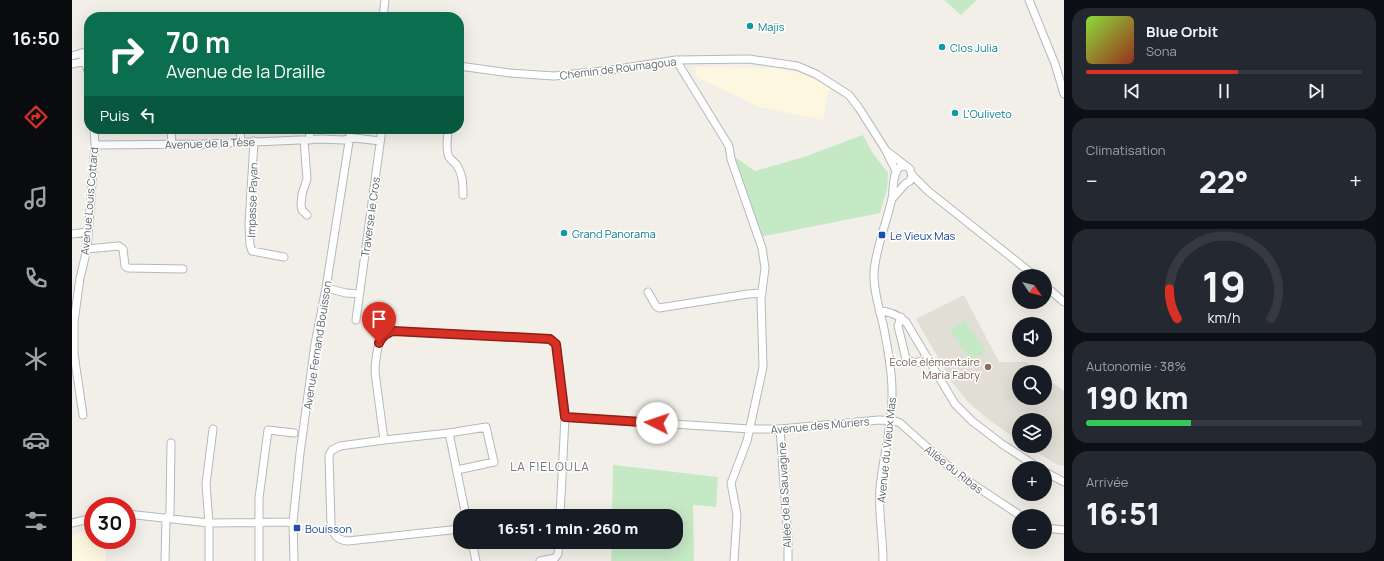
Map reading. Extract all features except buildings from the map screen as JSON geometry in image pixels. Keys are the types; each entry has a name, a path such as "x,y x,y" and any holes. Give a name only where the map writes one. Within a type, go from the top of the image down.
{"street":[{"path":"384,12 385,0"},
{"path":"1030,0 1055,64 1064,94"},
{"path":"72,56 84,52"},
{"path":"81,53 84,58"},
{"name":"Chemin de Roumagoua","path":"464,67 510,73 554,76 605,71 676,60 749,59 797,66 816,74 849,96 885,149 895,174"},
{"path":"676,60 729,146 731,159 762,248 765,268 761,315 764,361 747,441 731,483 737,515 734,561"},
{"path":"72,64 84,61"},
{"name":"Avenue Louis Cottard","path":"83,416 74,354 74,322 77,297 87,249 94,134"},
{"path":"171,134 172,144"},
{"path":"240,134 241,142"},
{"path":"307,215 302,210 301,205 306,179 308,134"},
{"name":"Avenue Fernand Bouisson","path":"294,561 293,522 300,453 315,344 326,288 351,134"},
{"name":"Traverse le Cros","path":"356,320 381,134"},
{"path":"448,134 447,150 449,157 461,174 463,182 463,195"},
{"path":"350,140 355,138 380,141"},
{"name":"Avenue de la Tèse","path":"94,145 350,140"},
{"name":"Impasse Payan","path":"254,141 249,224 250,245 252,251 284,257"},
{"name":"Chemin de Roumagoua","path":"885,149 905,166"},
{"path":"928,191 907,183 898,182 895,174 900,167 905,166 910,169 912,175 928,191 1026,269"},
{"name":"Avenue du Vieux Mas","path":"883,561 880,524 880,490 890,420 892,392 891,373 884,330 879,311 874,272 892,199 895,174"},
{"path":"907,183 910,181 912,175"},
{"name":"Avenue du Vieux Mas","path":"892,199 907,183"},
{"path":"72,234 87,232"},
{"path":"87,249 119,246 122,249 125,266 128,268 183,269"},
{"path":"326,288 346,293 360,294"},
{"path":"648,292 656,306 659,308 762,293"},
{"path":"1052,292 1064,302"},
{"path":"879,311 888,311 901,317 906,322 955,404 972,421 1002,444 1028,461"},
{"path":"901,317 898,326 906,358 910,362 916,363 928,358"},
{"path":"384,440 375,365 381,338 385,334 393,331 550,339 556,344 565,417 560,509"},
{"name":"Avenue des Mûriers","path":"565,417 750,429 780,429 890,420"},
{"name":"Allée du Ribas","path":"890,420 895,420 900,423 956,473 1012,510"},
{"path":"453,530 348,541 336,537 332,531 331,524 329,455 332,450 340,446 486,427 494,462 457,470"},
{"path":"209,561 209,523 206,484 213,429"},
{"name":"Allée de la Sauvagine","path":"780,429 788,539 788,561"},
{"path":"259,561 259,498 268,430 294,433"},
{"path":"449,433 465,509"},
{"path":"165,561 166,519 170,514 171,443"},
{"path":"1052,476 1064,482"},
{"path":"136,515 209,523 293,522"},
{"path":"72,522 84,520"},
{"path":"1052,529 1064,530"},
{"path":"473,549 476,561"},
{"path":"540,561 555,558 558,554 558,549"}],"shaded area":[{"path":"695,67 777,68 800,73 829,87 823,120 760,107 699,78 696,75"},
{"name":"École élémentaire Maria Fabry","path":"964,295 999,362 1026,362 1030,365 1012,365 1012,405 1052,405 1052,382 1064,391 1064,466 1056,464 1038,453 1052,453 1052,413 1012,413 1012,436 989,420 969,403 952,382 916,319"},
{"path":"84,531 84,549 106,549 105,561 72,561 72,535"}],"green space":[{"path":"944,0 977,0 961,15"},
{"path":"863,135 872,152 888,173 887,189 880,213 760,237 735,157 755,171 804,157"},
{"path":"965,320 986,351 971,361 950,330"},
{"path":"613,465 718,477 716,507 693,505 694,561 611,561 612,549 683,549 683,509 612,509"}],"place":[{"name":"Majis","path":"750,26"},
{"name":"Clos Julia","path":"942,47"},
{"name":"L'Ouliveto","path":"955,113"},
{"name":"Grand Panorama","path":"564,233"},
{"name":"Le Vieux Mas","path":"882,235"},
{"name":"École élémentaire Maria Fabry","path":"988,367"},
{"name":"Bouisson","path":"297,528"}],"district":[{"name":"LA FIELOULA","path":"550,466"}],"route":[{"path":"379,343 385,334 393,331 550,339 556,344 565,417 657,423"}]}
